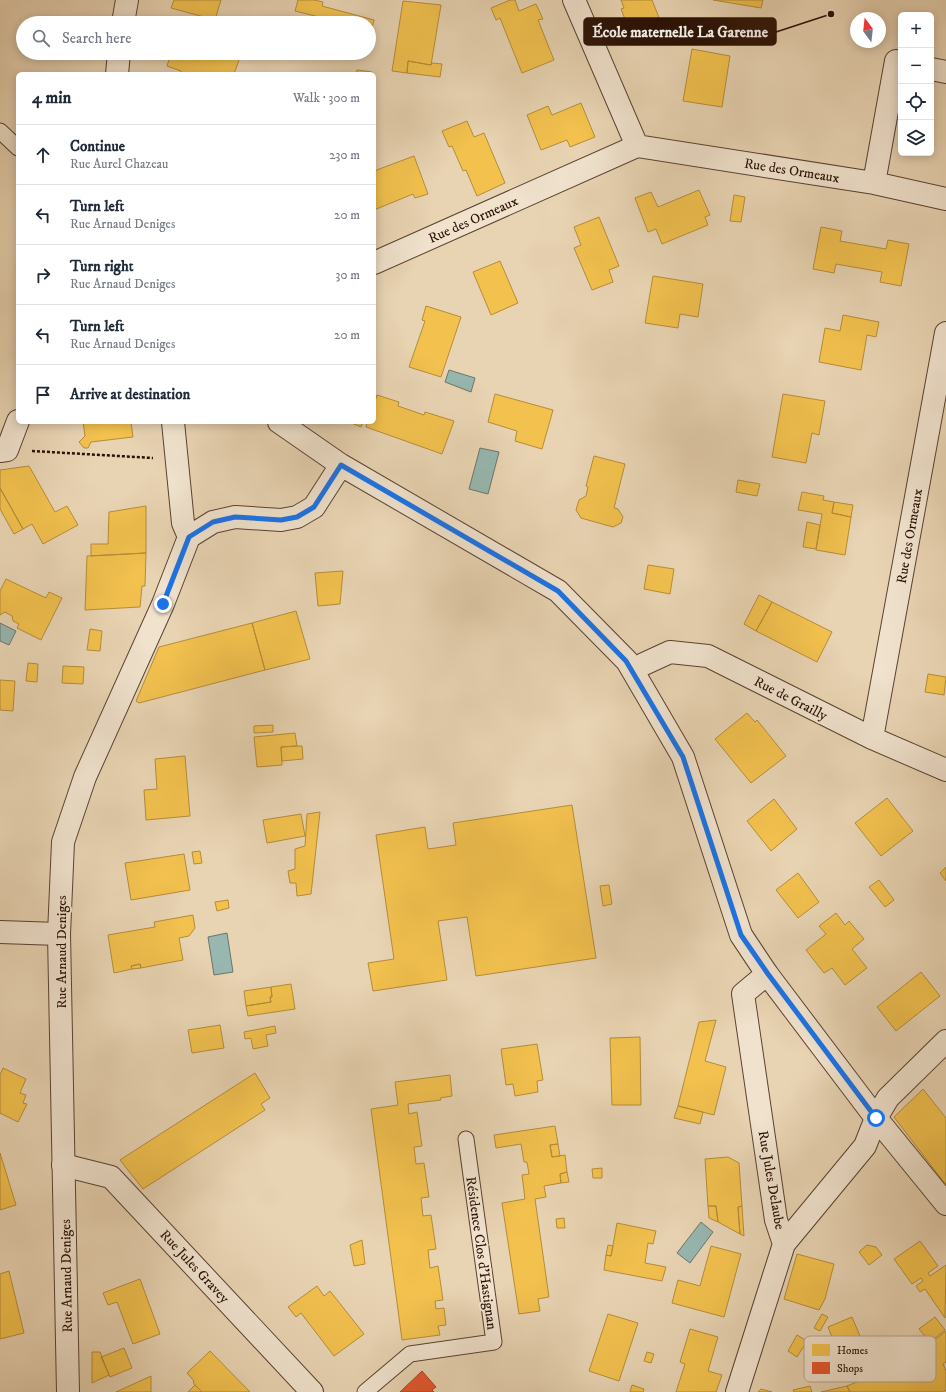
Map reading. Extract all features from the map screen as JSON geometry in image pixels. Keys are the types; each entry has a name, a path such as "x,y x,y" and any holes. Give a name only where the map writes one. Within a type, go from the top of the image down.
{"street":[{"path":"124,16 126,0"},
{"path":"574,0 637,146"},
{"path":"117,72 119,60"},
{"path":"874,183 896,61 898,61"},
{"path":"934,69 946,72"},
{"name":"Rue des Ormeaux","path":"376,262 637,146 874,183 946,199"},
{"name":"Rue des Ormeaux","path":"872,738 946,333"},
{"path":"3,450 16,424"},
{"path":"173,424 183,523 189,537 213,522 235,517 281,520 297,517 314,507 341,465"},
{"path":"282,424 341,465 558,591 633,669 683,757 741,935 768,974 876,1118 946,1204"},
{"name":"Rue Arnaud Deniges","path":"68,1392 59,934 63,842 85,777 163,604 189,537"},
{"name":"Rue de Grailly","path":"633,669 670,652 708,656 872,738 946,770"},
{"path":"0,932 59,934"},
{"name":"Rue Jules Delaube","path":"737,1392 784,1244 776,1220 743,994 768,974"},
{"path":"784,1244 865,1146 876,1118 888,1098 946,1041"},
{"name":"Rue Jules Gravey","path":"63,1165 111,1177 312,1392"}],"lane":[{"path":"0,130 16,146"},
{"name":"Résidence Clos d'Hastignan","path":"365,1392 410,1354 494,1342 466,1139"}],"path":[{"path":"3,450 176,459"}],"water":[{"path":"449,370 475,378 471,392 445,382"},
{"path":"480,448 499,452 488,494 469,489"},
{"path":"0,623 16,631 9,645 0,641"},
{"path":"227,933 233,972 214,975 208,937"},
{"path":"701,1222 713,1232 690,1263 677,1253"}],"building: Homes":[{"path":"174,0 221,0 216,16 200,16 171,8"},
{"path":"298,0 314,0 323,2 322,6 359,16 315,16 295,11"},
{"path":"510,0 515,0 519,11 536,4 543,19 538,20 554,60 522,73 500,18 496,20 491,8"},
{"path":"621,0 652,0 660,20 630,32 621,9 624,8"},
{"path":"713,0 763,0 761,8"},
{"path":"403,1 441,5 431,65 408,61 407,73 392,71"},
{"path":"692,49 730,56 722,107 683,101"},
{"path":"169,60 239,60 235,72 181,72 167,66"},
{"path":"408,61 431,65 432,63 442,64 440,77 407,73"},
{"path":"357,70 372,72 356,72"},
{"path":"581,103 595,137 570,147 567,140 541,150 527,115 548,106 552,115"},
{"path":"467,121 474,137 484,133 505,183 477,196 466,170 463,171 452,146 449,147 442,131"},
{"path":"414,156 428,194 415,198 413,194 376,209 376,170"},
{"path":"699,190 710,215 705,217 708,225 662,244 656,229 648,232 635,198 651,192 658,207"},
{"path":"734,195 745,197 741,222 730,221"},
{"path":"599,217 619,266 609,270 613,282 592,290 574,248 581,245 574,227"},
{"path":"821,227 842,231 840,241 886,249 888,240 909,244 901,286 880,282 882,272 836,264 834,273 813,269"},
{"path":"500,261 518,303 491,315 473,272"},
{"path":"653,276 703,284 698,317 680,314 678,328 645,323"},
{"path":"426,306 461,317 441,377 409,367 425,321 422,320"},
{"path":"843,315 879,322 876,337 867,335 861,370 819,362 825,328 840,331"},
{"path":"495,394 553,410 542,449 515,441 517,431 488,422"},
{"path":"783,394 825,401 819,435 812,433 806,463 772,457"},
{"path":"377,395 399,402 398,406 424,415 425,412 454,421 442,454 366,427 367,424 376,424"},
{"path":"83,424 131,424 133,437 91,442 88,448 84,448 79,442 85,436"},
{"path":"354,424 362,424 361,427"},
{"path":"594,456 625,464 614,508 618,509 623,517 621,523 613,527 581,518 576,510 579,500 586,496 588,487 586,486"},
{"path":"29,466 55,512 67,506 78,525 43,544 32,524 23,529 0,488 0,470"},
{"path":"738,480 760,484 757,496 736,492"},
{"path":"0,488 23,529 14,534 0,509"},
{"path":"802,492 824,496 823,500 834,502 832,513 851,517 845,555 816,550 822,514 798,510"},
{"path":"834,502 853,505 851,517 832,513"},
{"path":"146,506 146,553 91,556 91,544 108,544 109,512"},
{"path":"807,522 820,525 816,549 803,547"},
{"path":"146,553 145,586 142,586 140,607 85,610 87,556"},
{"path":"648,565 674,569 670,594 644,589"},
{"path":"343,571 340,604 318,606 315,573"},
{"path":"6,579 46,598 49,592 62,598 41,640 17,628 19,624 13,621 12,616 5,612 0,615 0,591"},
{"path":"759,595 772,602 756,631 744,624"},
{"path":"772,602 832,632 817,662 756,631"},
{"path":"296,611 310,659 265,670 252,623"},
{"path":"252,623 265,670 139,703 136,701 159,647"},
{"path":"90,629 102,631 100,651 87,650"},
{"path":"28,663 38,664 37,682 26,681"},
{"path":"63,666 84,667 83,684 62,683"},
{"path":"928,674 946,677 944,695 925,692"},
{"path":"0,680 15,681 13,711 0,710"},
{"path":"747,713 755,722 757,720 786,756 751,783 715,739"},
{"path":"273,725 273,732 254,733 254,726"},
{"path":"295,733 297,746 281,747 282,765 257,767 254,737"},
{"path":"302,746 303,759 282,761 281,747"},
{"path":"185,756 190,816 146,820 144,790 157,789 155,759"},
{"path":"887,798 913,831 881,856 855,823"},
{"path":"774,799 797,829 771,851 747,821"},
{"path":"572,805 596,958 476,976 467,917 438,921 447,980 373,991 368,963 394,959 376,835 425,827 428,849 456,845 453,823"},
{"path":"320,812 311,894 297,896 296,883 290,883 288,871 295,869 295,849 305,846 307,814"},
{"path":"301,814 305,836 267,843 263,820"},
{"path":"200,851 202,863 194,864 192,852"},
{"path":"184,854 190,890 131,900 125,863"},
{"path":"946,867 946,881 940,873"},
{"path":"798,873 819,902 798,918 776,890"},
{"path":"879,880 894,900 885,907 869,887"},
{"path":"609,885 612,904 603,906 600,886"},
{"path":"228,900 229,908 217,911 215,902"},
{"path":"836,913 845,925 849,921 864,939 852,949 867,968 845,985 832,968 824,973 806,950 826,934 819,926"},
{"path":"193,915 195,928 189,936 179,938 183,960 141,968 140,964 131,966 132,969 114,973 108,935 155,927 154,922"},
{"path":"140,964 141,968 132,969 131,966"},
{"path":"921,972 940,996 896,1031 877,1007"},
{"path":"291,984 295,1009 248,1016 246,1006 271,1002 271,987"},
{"path":"271,987 271,1002 246,1006 244,991"},
{"path":"716,1020 705,1061 726,1067 714,1115 678,1106 699,1022"},
{"path":"220,1025 224,1048 192,1053 188,1030"},
{"path":"275,1026 276,1033 266,1035 268,1046 253,1049 251,1038 245,1039 244,1032"},
{"path":"640,1037 641,1105 612,1105 610,1038"},
{"path":"537,1044 543,1080 537,1081 538,1092 515,1096 513,1084 506,1085 501,1049"},
{"path":"3,1068 26,1079 20,1093 26,1095 23,1103 27,1104 18,1122 0,1113 0,1075"},
{"path":"255,1073 270,1098 261,1104 265,1110 143,1189 120,1160"},
{"path":"450,1075 452,1096 440,1098 441,1100 408,1104 409,1114 417,1112 422,1146 414,1147 416,1164 424,1163 429,1197 421,1198 423,1216 431,1215 436,1249 428,1250 430,1268 438,1266 443,1300 435,1301 436,1309 444,1308 446,1325 438,1326 440,1335 402,1340 371,1109 398,1105 395,1082"},
{"path":"923,1089 946,1118 946,1185 894,1117"},
{"path":"678,1106 703,1112 700,1124 674,1118"},
{"path":"555,1126 558,1144 550,1145 552,1157 565,1155 567,1172 560,1174 561,1183 544,1186 546,1197 535,1199 549,1297 538,1299 540,1311 519,1314 502,1203 525,1199 522,1175 529,1174 527,1162 524,1162 521,1144 496,1148 494,1135"},
{"path":"558,1144 560,1156 552,1157 550,1145"},
{"path":"0,1153 16,1205 0,1210"},
{"path":"728,1157 739,1163 742,1206 738,1207 740,1234 718,1222 716,1206 708,1206 705,1159"},
{"path":"602,1168 602,1178 593,1178 592,1169"},
{"path":"567,1172 569,1182 561,1183 560,1174"},
{"path":"708,1206 716,1206 718,1222 709,1218"},
{"path":"742,1206 744,1236 740,1234 738,1207"},
{"path":"564,1218 565,1228 557,1228 556,1219"},
{"path":"617,1223 656,1231 653,1244 648,1243 645,1263 666,1267 662,1281 604,1270 606,1255 611,1256"},
{"path":"362,1240 365,1264 354,1266 350,1245"},
{"path":"920,1241 938,1266 928,1273 930,1276 946,1265 945,1318 925,1289 920,1292 916,1286 923,1281 921,1278 912,1284 894,1259"},
{"path":"608,1245 613,1246 611,1256 606,1255"},
{"path":"867,1245 876,1247 882,1255 869,1265 859,1252"},
{"path":"711,1246 741,1254 724,1317 672,1303 678,1280 700,1286"},
{"path":"797,1254 834,1264 825,1299 819,1310 784,1299"},
{"path":"9,1271 24,1333 0,1339 0,1274"},
{"path":"140,1279 160,1334 133,1344 117,1302 108,1305 103,1293"},
{"path":"317,1286 324,1296 330,1291 364,1334 334,1356 301,1313 296,1317 288,1307"},
{"path":"608,1314 638,1323 619,1381 589,1371"},
{"path":"822,1314 828,1317 820,1331 814,1328"},
{"path":"852,1317 860,1336 832,1336 828,1327"},
{"path":"935,1317 945,1330 936,1337 925,1336 919,1329"},
{"path":"690,1329 718,1337 708,1371 722,1375 716,1392 676,1392 685,1364 680,1362"},
{"path":"946,1331 946,1362 943,1364 946,1371 946,1390 943,1392 850,1392 847,1386 857,1382 936,1382 936,1339"},
{"path":"797,1335 804,1339 804,1346 797,1357 788,1351"},
{"path":"124,1348 132,1368 110,1377 101,1357"},
{"path":"210,1351 250,1392 202,1392 195,1385 193,1382 194,1381 187,1373"},
{"path":"92,1352 100,1352 109,1375 92,1383"},
{"path":"647,1352 654,1354 651,1363 644,1361"},
{"path":"151,1376 151,1392 116,1392"},
{"path":"195,1385 202,1392 188,1392"},
{"path":"632,1385 644,1389 643,1392 630,1392"},
{"path":"810,1386 812,1392 794,1392 793,1390"},
{"path":"847,1386 850,1392 821,1392"},
{"path":"761,1389 772,1392 758,1392"}],"building: Shops":[{"path":"422,1371 436,1387 432,1390 434,1392 400,1392"}],"place":[{"name":"École maternelle La Garenne","path":"831,14"}],"route":[{"path":"163,604 189,537 213,522 235,517 281,520 297,517 306,513 314,507 341,465 558,591 633,669 683,757 741,935 768,974 876,1118"}]}
